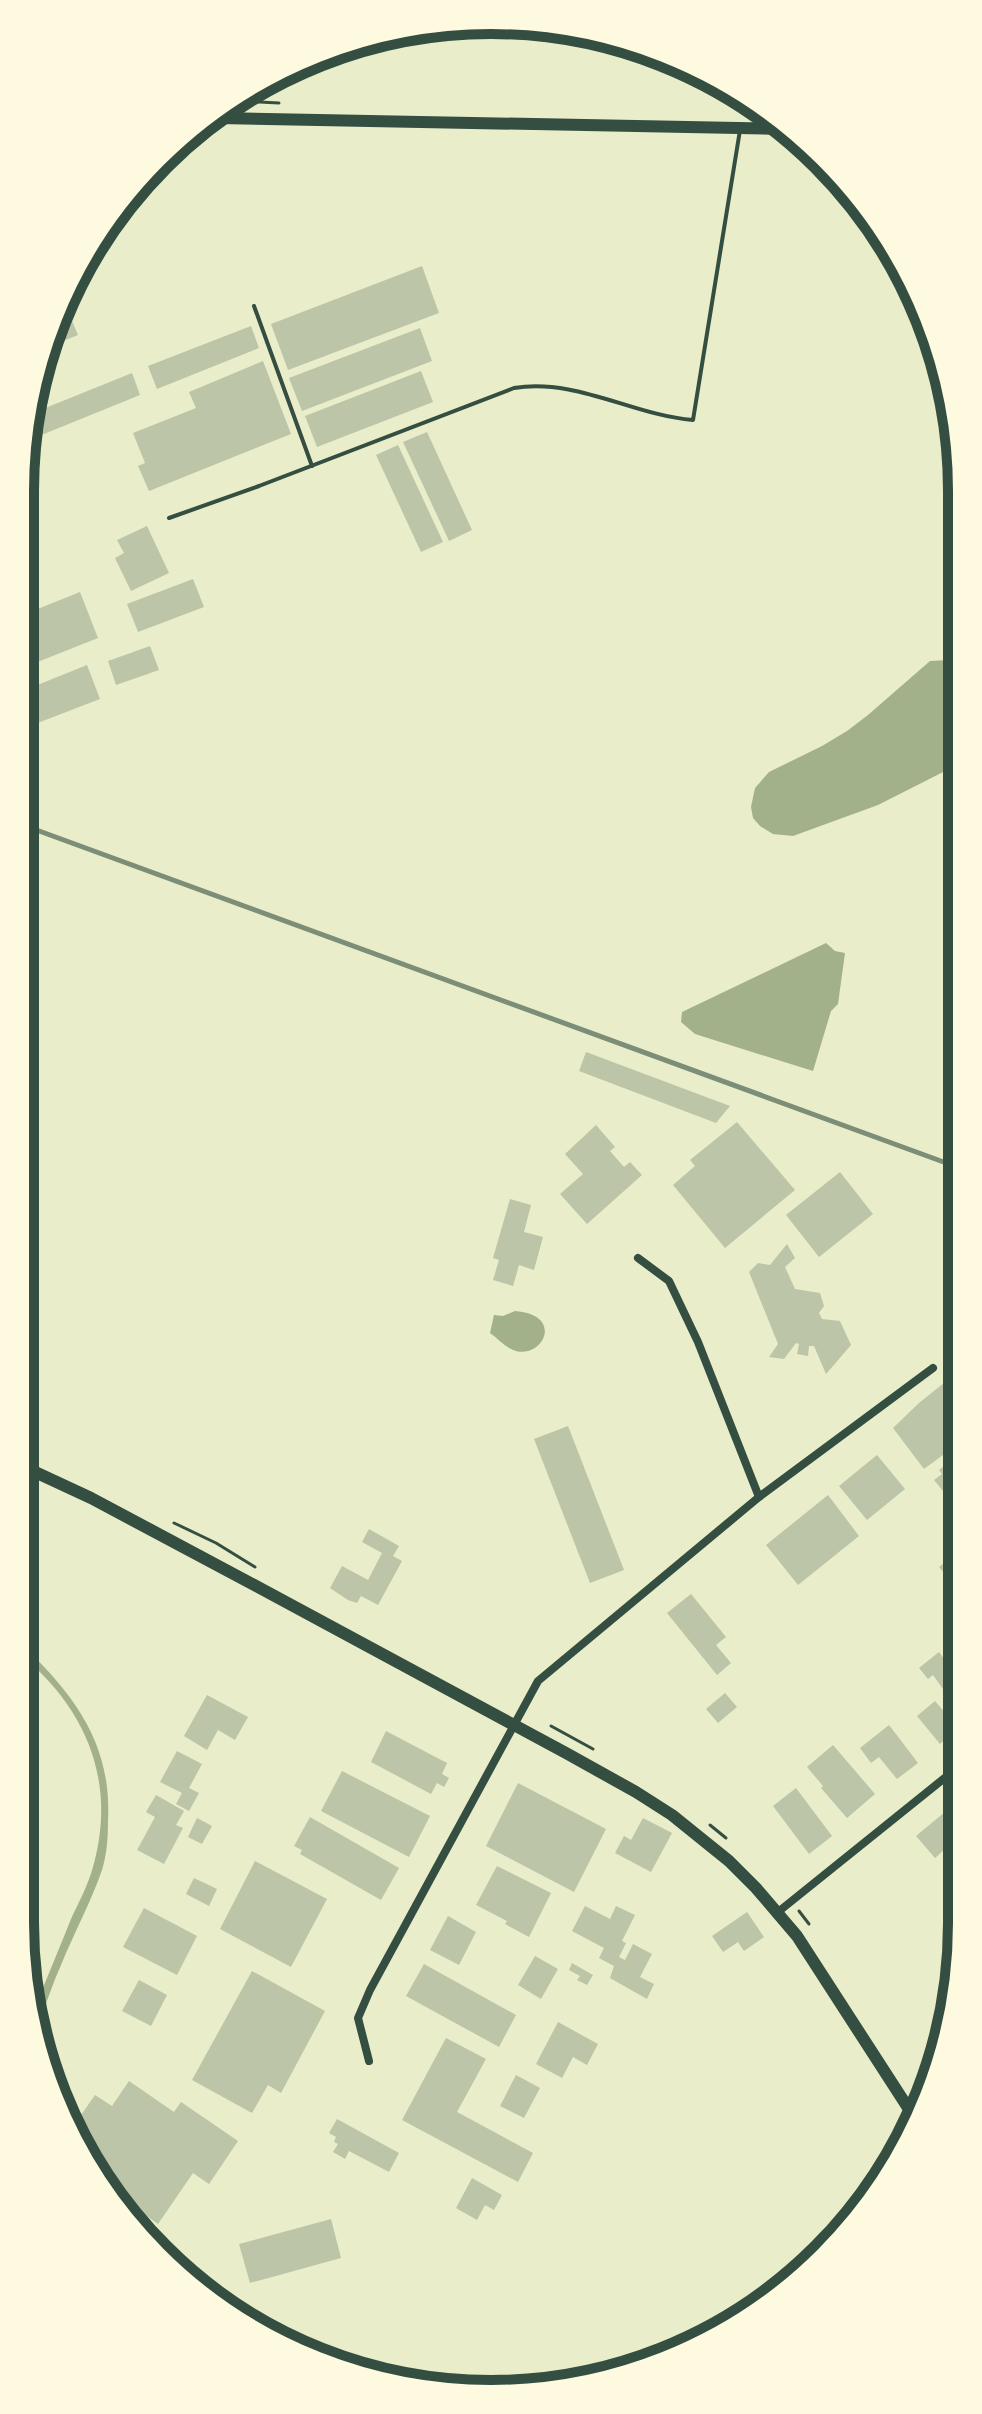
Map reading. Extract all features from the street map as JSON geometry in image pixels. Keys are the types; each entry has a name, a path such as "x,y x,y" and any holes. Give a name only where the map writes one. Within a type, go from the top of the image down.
{"main road":[{"path":"227,118 770,129"},
{"path":"34,1472 104,1505 636,1792 672,1815 729,1861 778,1912 797,1936 908,2108"}],"street":[{"path":"638,1258 669,1281 698,1342 759,1497"},
{"path":"369,2061 358,2018 370,1990 538,1681 759,1497 933,1368"},
{"path":"778,1912 948,1775"}],"lane":[{"path":"169,518 514,388 533,385 577,389 673,418 693,420 741,128"},
{"path":"254,306 312,466"}],"shaded area":[{"path":"948,660 948,770 878,805 793,836 773,834 760,826 753,818 751,807 755,788 769,772 847,731 930,661"},
{"path":"826,943 835,951 845,953 838,1004 831,1011 813,1071 695,1034 681,1022 682,1012"},
{"path":"515,1311 531,1314 541,1321 545,1329 539,1345 531,1350 522,1352 511,1349 490,1333 494,1315 503,1316"},
{"path":"34,1657 73,1701 86,1722 104,1767 108,1793 107,1839 102,1870 43,2012 40,1995 93,1867 100,1836 101,1806 91,1749 79,1723 34,1667"}],"building":[{"path":"422,266 439,313 288,370 271,324"},
{"path":"69,315 78,335 58,343"},
{"path":"251,326 259,348 157,389 148,366"},
{"path":"420,328 432,361 302,411 289,378"},
{"path":"263,361 291,434 149,491 138,466 145,463 133,433 196,408 189,392"},
{"path":"421,371 433,402 317,447 305,416"},
{"path":"132,373 140,395 39,436 42,409"},
{"path":"427,432 472,530 449,541 403,442"},
{"path":"398,445 443,542 421,552 376,455"},
{"path":"147,526 169,573 131,591 115,558 124,553 117,540"},
{"path":"193,579 204,607 138,632 127,604"},
{"path":"80,592 98,638 34,663 34,610"},
{"path":"150,646 159,670 116,685 108,661"},
{"path":"87,665 100,699 34,724 34,686"},
{"path":"586,1052 730,1106 716,1123 579,1071"},
{"path":"737,1122 795,1190 725,1248 673,1185 695,1166 690,1160"},
{"path":"596,1125 615,1147 610,1151 624,1167 630,1162 642,1175 587,1224 560,1194 583,1174 565,1154"},
{"path":"840,1172 873,1214 819,1257 786,1215"},
{"path":"510,1199 531,1205 524,1232 543,1237 534,1270 519,1265 513,1286 493,1280 499,1260 493,1258"},
{"path":"787,1244 795,1258 785,1267 795,1289 820,1293 824,1306 819,1313 822,1319 840,1321 851,1345 826,1374 814,1346 809,1346 808,1356 797,1354 799,1344 796,1343 784,1359 769,1357 778,1344 749,1272 758,1263 770,1265"},
{"path":"948,1380 947,1452 924,1469 893,1428"},
{"path":"568,1426 624,1570 590,1583 534,1439"},
{"path":"877,1455 905,1489 867,1520 839,1486"},
{"path":"948,1463 947,1496 934,1480 942,1474 939,1470"},
{"path":"828,1495 859,1536 798,1585 766,1545"},
{"path":"369,1529 399,1546 393,1556 402,1561 378,1605 361,1596 357,1603 348,1600 330,1588 342,1566 368,1580 382,1553 362,1542"},
{"path":"948,1559 948,1578 939,1567"},
{"path":"691,1594 726,1637 716,1645 731,1663 717,1675 667,1613"},
{"path":"939,1652 948,1664 948,1685 943,1689 933,1675 928,1679 919,1668"},
{"path":"725,1693 737,1707 718,1723 706,1709"},
{"path":"207,1695 248,1717 235,1740 218,1730 207,1750 184,1736"},
{"path":"935,1701 948,1716 948,1737 940,1744 917,1716"},
{"path":"889,1725 918,1763 897,1779 879,1757 871,1763 860,1748"},
{"path":"386,1731 447,1763 442,1774 449,1778 444,1787 437,1783 431,1794 371,1762"},
{"path":"833,1745 875,1794 847,1818 807,1767"},
{"path":"177,1751 202,1764 189,1788 199,1793 189,1811 176,1804 182,1793 160,1782"},
{"path":"342,1771 430,1816 409,1857 321,1811"},
{"path":"518,1783 606,1829 574,1892 486,1846"},
{"path":"796,1788 832,1836 809,1854 773,1806"},
{"path":"156,1795 184,1811 176,1825 183,1828 164,1864 137,1850 155,1817 146,1812"},
{"path":"946,1811 948,1813 948,1846 935,1858 916,1836"},
{"path":"310,1817 399,1868 381,1900 300,1854 302,1850 294,1846"},
{"path":"197,1818 212,1826 202,1844 188,1837"},
{"path":"643,1818 672,1833 651,1872 615,1853 624,1836 631,1840"},
{"path":"255,1861 327,1899 291,1967 220,1929"},
{"path":"497,1866 551,1893 529,1937 476,1905"},
{"path":"194,1878 217,1889 209,1906 186,1894"},
{"path":"585,1906 610,1919 616,1906 635,1915 622,1941 626,1943 619,1957 625,1960 633,1944 652,1954 640,1977 654,1984 647,1999 610,1978 614,1966 599,1958 604,1948 572,1931"},
{"path":"144,1908 197,1936 177,1975 123,1947"},
{"path":"747,1912 764,1937 744,1951 738,1942 723,1952 712,1936"},
{"path":"448,1916 476,1932 459,1965 430,1950"},
{"path":"535,1956 558,1969 541,1999 518,1985"},
{"path":"572,1963 593,1975 587,1985 577,1980 580,1976 569,1970"},
{"path":"424,1964 516,2015 499,2047 406,1996"},
{"path":"252,1971 325,2011 281,2093 268,2085 252,2113 192,2080"},
{"path":"139,1980 167,1995 151,2026 122,2011"},
{"path":"558,2022 598,2044 587,2065 573,2057 562,2078 536,2064"},
{"path":"446,2038 486,2059 457,2112 533,2153 518,2182 402,2120"},
{"path":"516,2075 540,2088 524,2118 500,2106"},
{"path":"129,2081 174,2112 181,2102 238,2141 209,2184 193,2173 158,2224 128,2201 95,2152 78,2119 95,2095 112,2106"},
{"path":"337,2119 399,2153 389,2172 349,2151 345,2159 333,2152 338,2144 334,2142 336,2137 329,2133"},
{"path":"472,2178 502,2195 494,2210 485,2205 477,2220 456,2208"},
{"path":"331,2219 341,2258 250,2283 239,2244"}],"railway":[{"path":"34,829 948,1164"}]}
